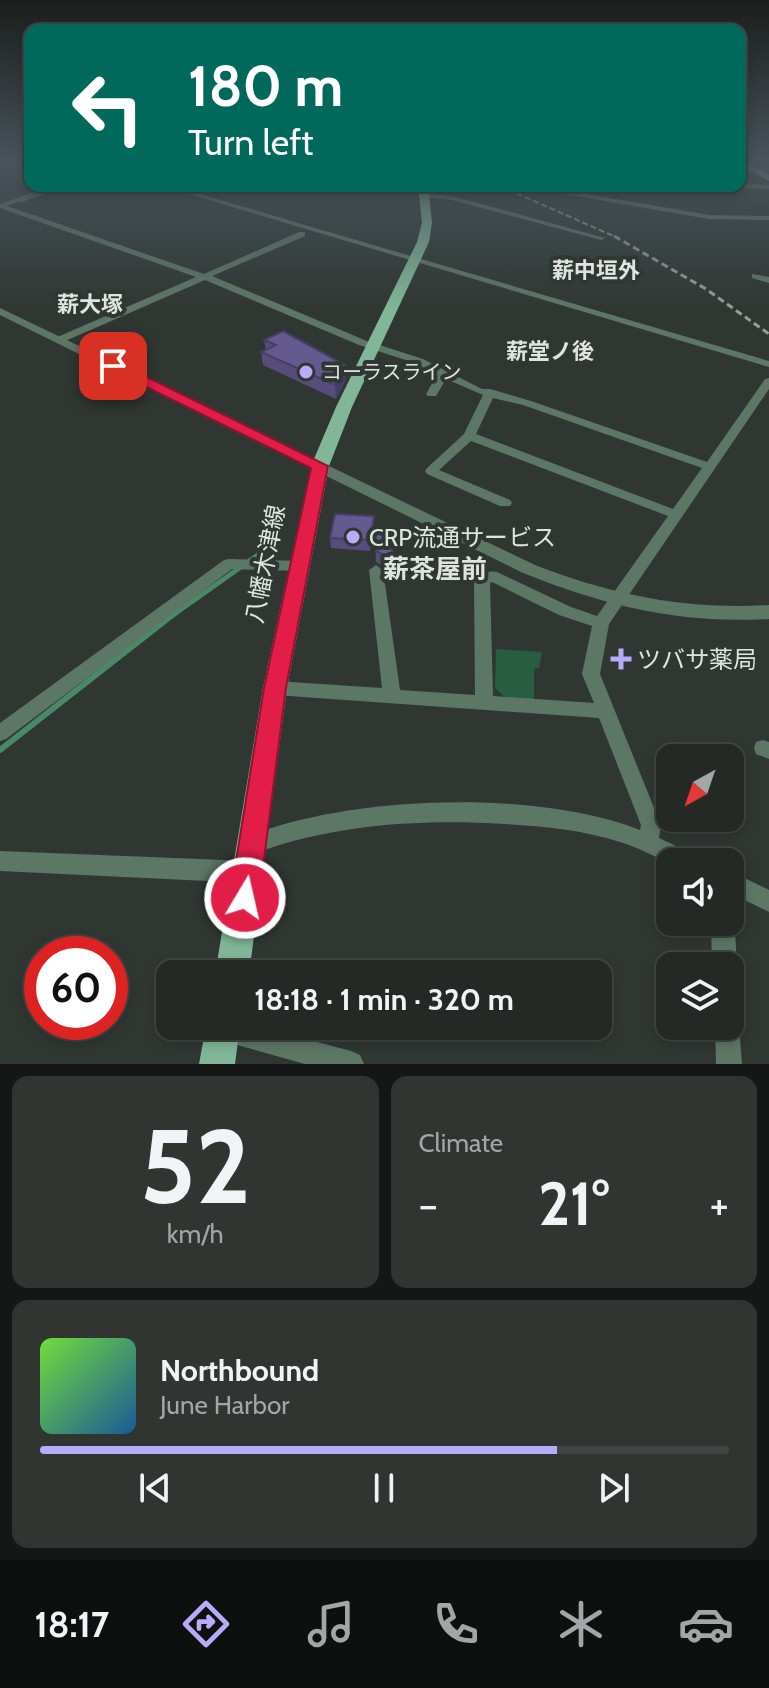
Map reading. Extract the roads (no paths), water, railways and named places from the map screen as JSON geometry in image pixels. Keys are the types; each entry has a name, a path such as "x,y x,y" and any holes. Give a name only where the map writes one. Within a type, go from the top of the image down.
{"main road":[{"name":"八幡木津線","path":"234,960 275,688 320,466 415,261 427,223 426,210"},
{"path":"217,1064 220,1040"}],"street":[{"path":"12,210 205,277 490,392 710,467"},
{"path":"244,210 769,364"},
{"path":"495,210 601,238"},
{"path":"678,210 695,215 769,218"},
{"path":"59,340 302,234"},
{"path":"755,276 769,280"},
{"path":"0,311 529,569 615,601 679,614 769,612"},
{"path":"422,385 434,390 443,374"},
{"path":"648,843 651,825 591,674 601,623 769,381"},
{"path":"490,392 469,436 431,471 505,503"},
{"path":"469,436 677,515"},
{"path":"0,733 229,564 299,566"},
{"path":"376,570 392,696"},
{"path":"484,703 482,580 492,576 545,602 601,623"},
{"path":"275,688 606,711"},
{"path":"0,861 251,858 282,831 410,811 548,820 610,829 659,848"},
{"path":"744,889 769,901"},
{"path":"267,1040 351,1064"},
{"path":"728,1040 729,1064"}],"waterway":[{"path":"173,615 279,540"},
{"path":"0,750 175,613"}],"railway":[{"path":"554,210 616,237"},
{"path":"616,237 706,289 769,334"}],"place":[{"name":"コーラスライン","path":"306,372"},
{"name":"CRP流通サービス","path":"353,537"},
{"name":"ツバサ薬局","path":"621,659"}],"district":[{"name":"薪中垣外","path":"596,270"},
{"name":"薪大塚","path":"90,304"},
{"name":"薪堂ノ後","path":"550,351"},
{"name":"薪茶屋前","path":"435,569"}]}
